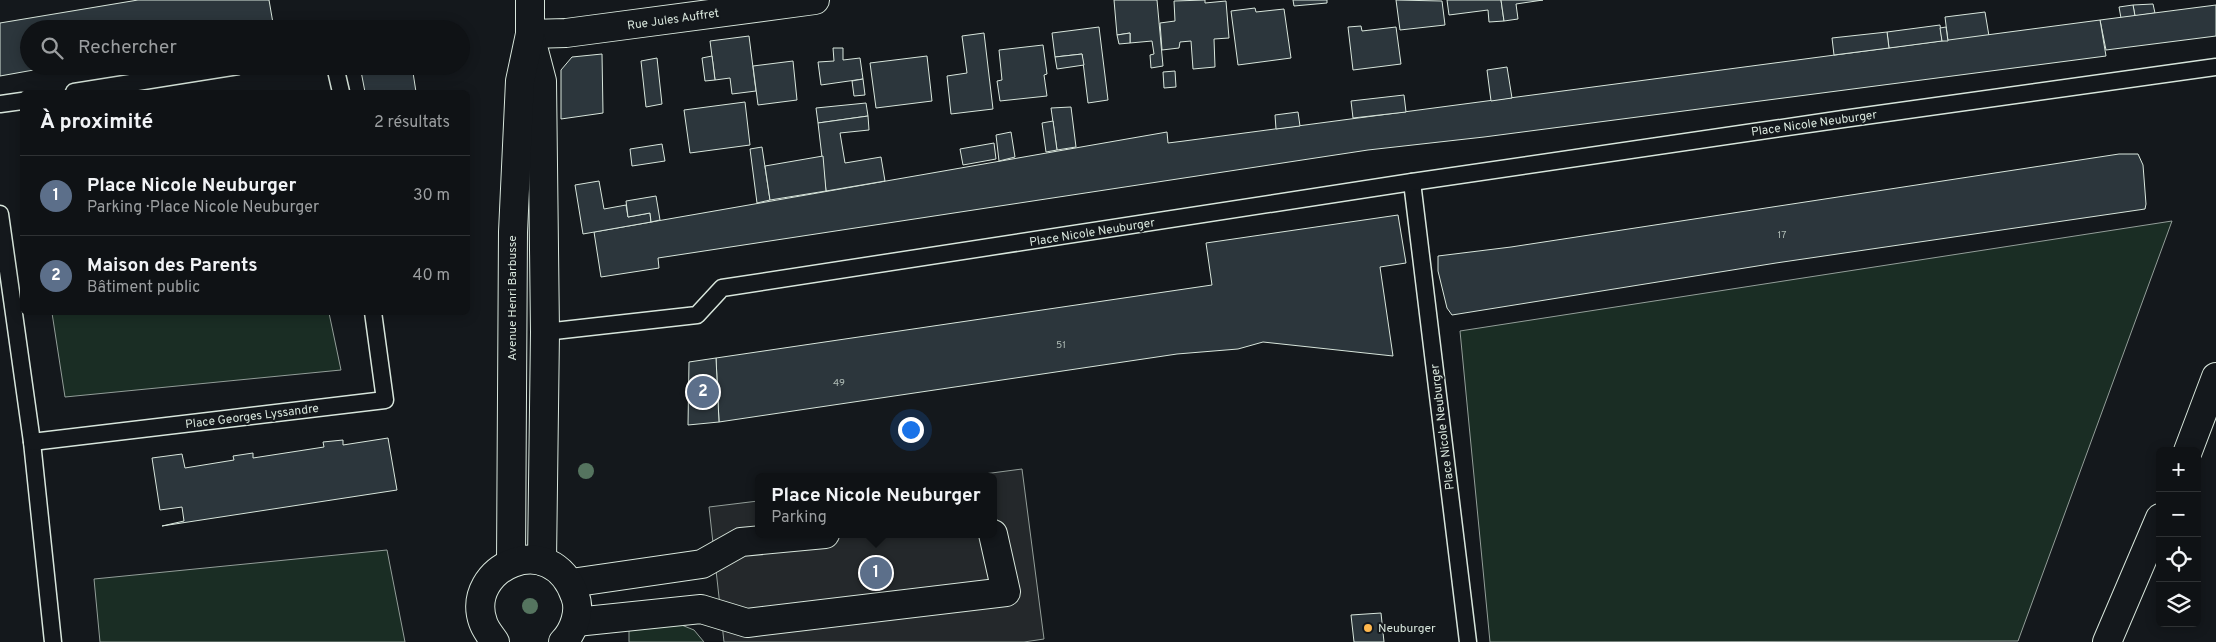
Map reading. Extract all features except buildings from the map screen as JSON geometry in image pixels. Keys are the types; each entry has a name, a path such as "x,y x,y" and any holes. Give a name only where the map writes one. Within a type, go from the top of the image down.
{"street":[{"name":"Avenue Henri Barbusse","path":"511,562 512,232 520,81 530,34 530,0"},
{"name":"Rue Jules Auffret","path":"530,34 566,33 815,0"},
{"name":"Avenue Henri Barbusse","path":"530,34 542,81 544,332 542,561"},
{"path":"2190,447 2216,377"},
{"path":"2107,642 2156,527"},
{"path":"571,583 702,564 741,542 783,538"},
{"path":"495,642 483,621 481,598 492,576 511,562 526,559 542,561 558,569 571,583 577,602 569,632 701,609 747,623 1006,592 994,538"}],"lane":[{"name":"Place Nicole Neuburger","path":"544,332 697,315 722,288 1412,182 1843,119 2216,68"},
{"path":"87,90 181,75"},
{"path":"337,75 341,90"},
{"path":"0,104 20,101"},
{"name":"Place Nicole Neuburger","path":"1412,182 1468,642"},
{"path":"0,214 2,248 32,442 53,642"},
{"name":"Place Georges Lyssandre","path":"32,442 385,400 372,315"}],"green space":[{"path":"2172,221 2018,641 1490,642 1460,331"},
{"path":"52,315 329,315 341,370 65,397"},
{"path":"387,550 405,642 100,642 94,579"},
{"path":"679,624 694,630 704,642 629,642 629,630"}],"shaded area":[{"path":"1022,469 1044,639 1024,642 724,642 709,507 755,501 755,538 997,538 997,473 992,473"}],"place":[{"name":"Maison des Parents","path":"703,392"},
{"name":"Place Nicole Neuburger","path":"876,573"},
{"name":"Neuburger","path":"1368,628"}]}
